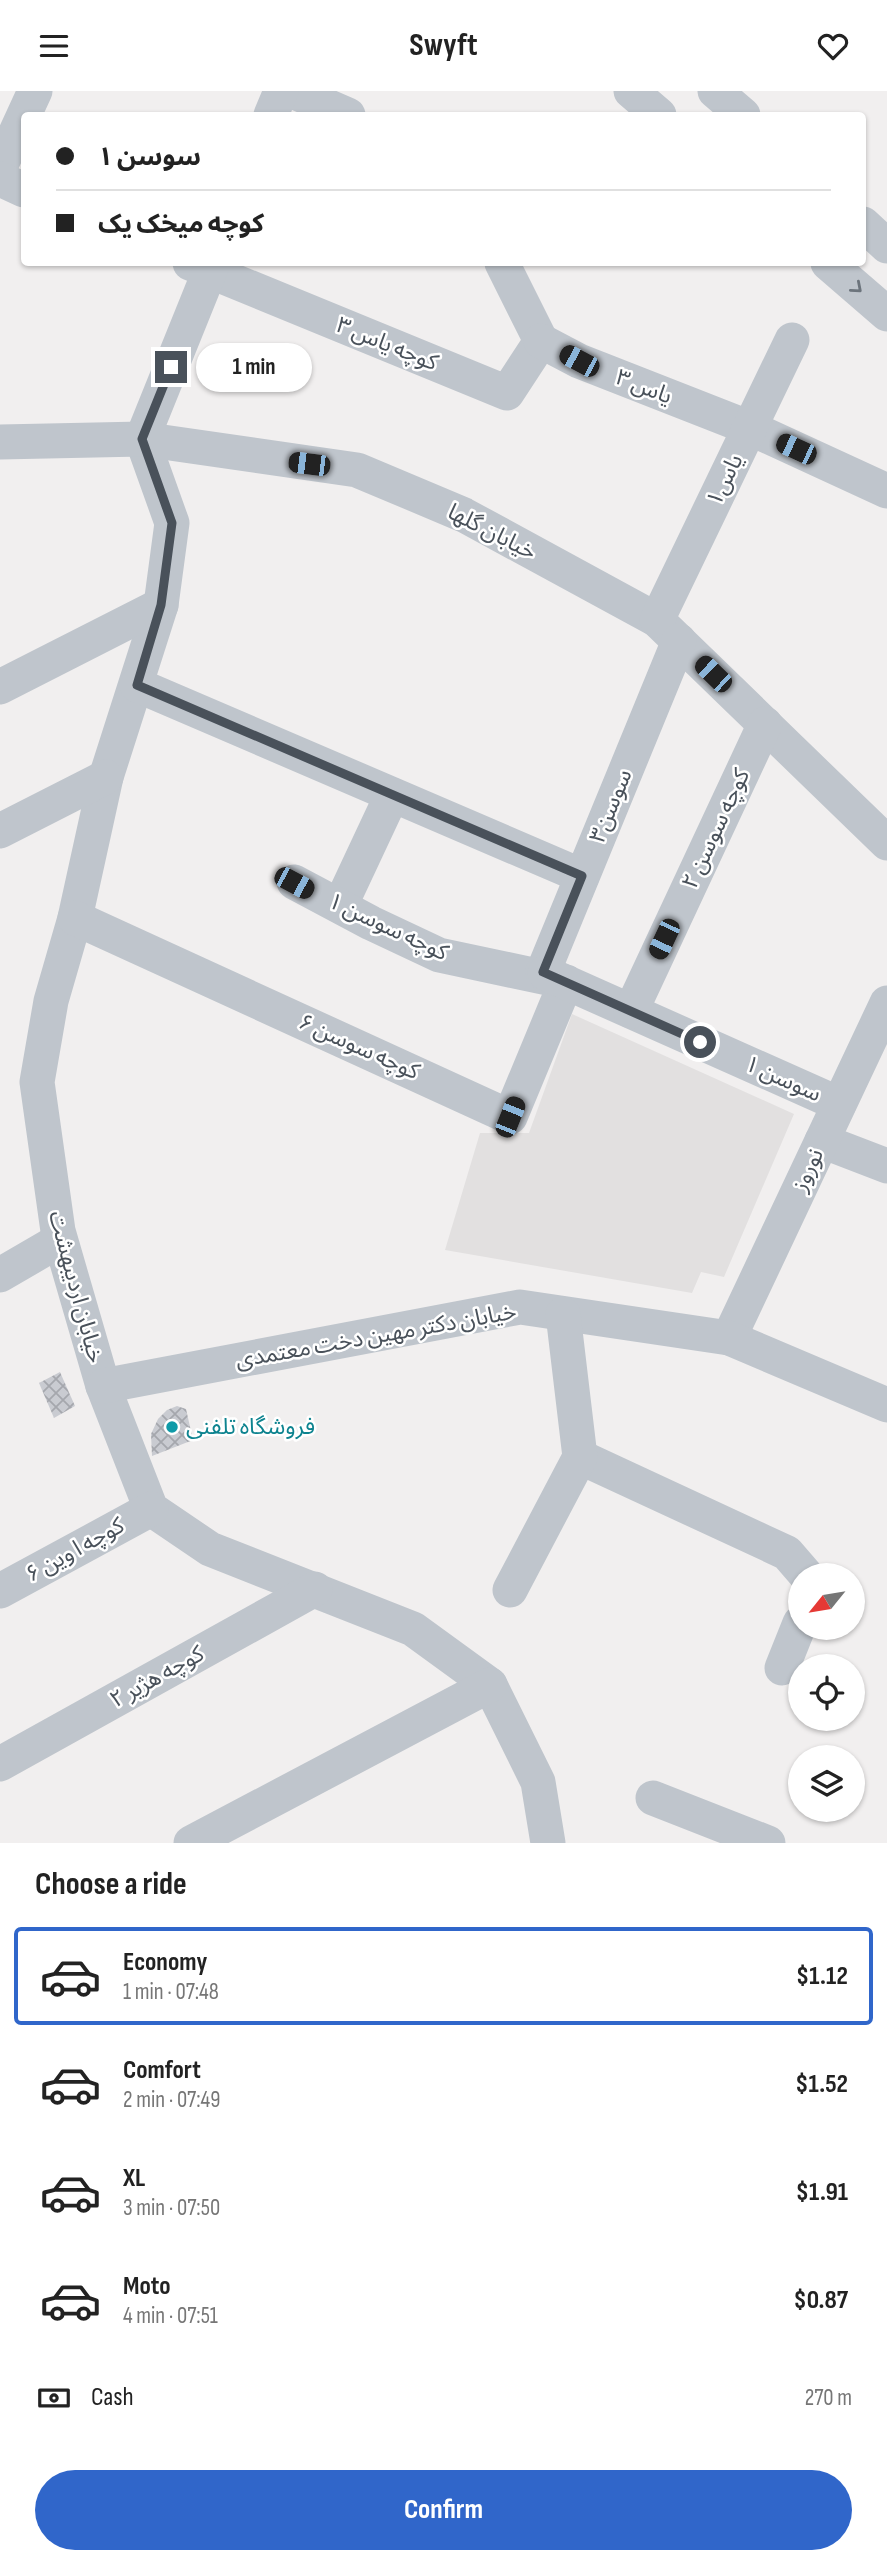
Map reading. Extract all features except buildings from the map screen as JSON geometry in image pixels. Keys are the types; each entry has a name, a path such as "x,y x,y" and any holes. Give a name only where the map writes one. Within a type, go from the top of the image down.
{"street":[{"path":"25,112 35,91"},
{"path":"272,112 281,91"},
{"path":"292,91 341,112"},
{"path":"631,91 656,112"},
{"path":"715,91 740,112"},
{"path":"0,166 21,121"},
{"path":"0,179 21,189"},
{"path":"866,227 887,246"},
{"path":"142,439 204,266"},
{"name":"کوچه یاس ۳","path":"206,266 506,393 541,341"},
{"path":"504,266 541,341"},
{"path":"831,266 887,314"},
{"name":"یاس۱","path":"668,631 750,428 792,340"},
{"name":"یاس ۳","path":"541,341 579,361 750,428 887,491"},
{"name":"خیابان گلها","path":"0,442 142,439 357,470 464,515 668,631 887,843"},
{"name":"خیابان اردیبهشت","path":"142,439 172,523 161,605 106,777 75,918 51,1001 37,1082 60,1240 103,1386 151,1509"},
{"path":"0,687 161,605"},
{"name":"سوسن۳","path":"554,977 582,876 668,631"},
{"path":"137,685 582,876"},
{"name":"کوچه سوسن ۲","path":"631,1011 765,724"},
{"path":"0,831 106,777"},
{"path":"340,906 392,795"},
{"name":"کوچه سوسن ۱","path":"294,883 439,955 554,977"},
{"name":"کوچه سوسن ۶","path":"75,918 510,1117 554,977"},
{"name":"سوسن ۱","path":"554,977 839,1104"},
{"name":"نوروز","path":"729,1338 887,1003"},
{"path":"822,1141 887,1166"},
{"path":"0,1275 60,1240"},
{"name":"خیابان دکتر مهین دخت معتمدی","path":"103,1386 520,1307 729,1338 887,1405"},
{"path":"510,1590 580,1457 563,1314"},
{"path":"580,1457 787,1553 796,1563"},
{"path":"151,1509 210,1549 413,1629 490,1685 538,1782 548,1843"},
{"name":"کوچه ا وین ۶","path":"0,1591 151,1509"},
{"name":"کوچه هژیر ۲","path":"0,1764 315,1589"},
{"path":"782,1668 793,1640"},
{"path":"191,1843 490,1685"},
{"path":"653,1798 749,1839"}],"shaded area":[{"path":"572,1014 794,1114 724,1277 701,1272 692,1293 445,1250 480,1133 529,1133"}],"place":[{"name":"فروشگاه تلفنی","path":"172,1427"}],"route":[{"path":"171,367 142,439 172,523 161,605 137,685 582,876 543,972 700,1042"}]}
